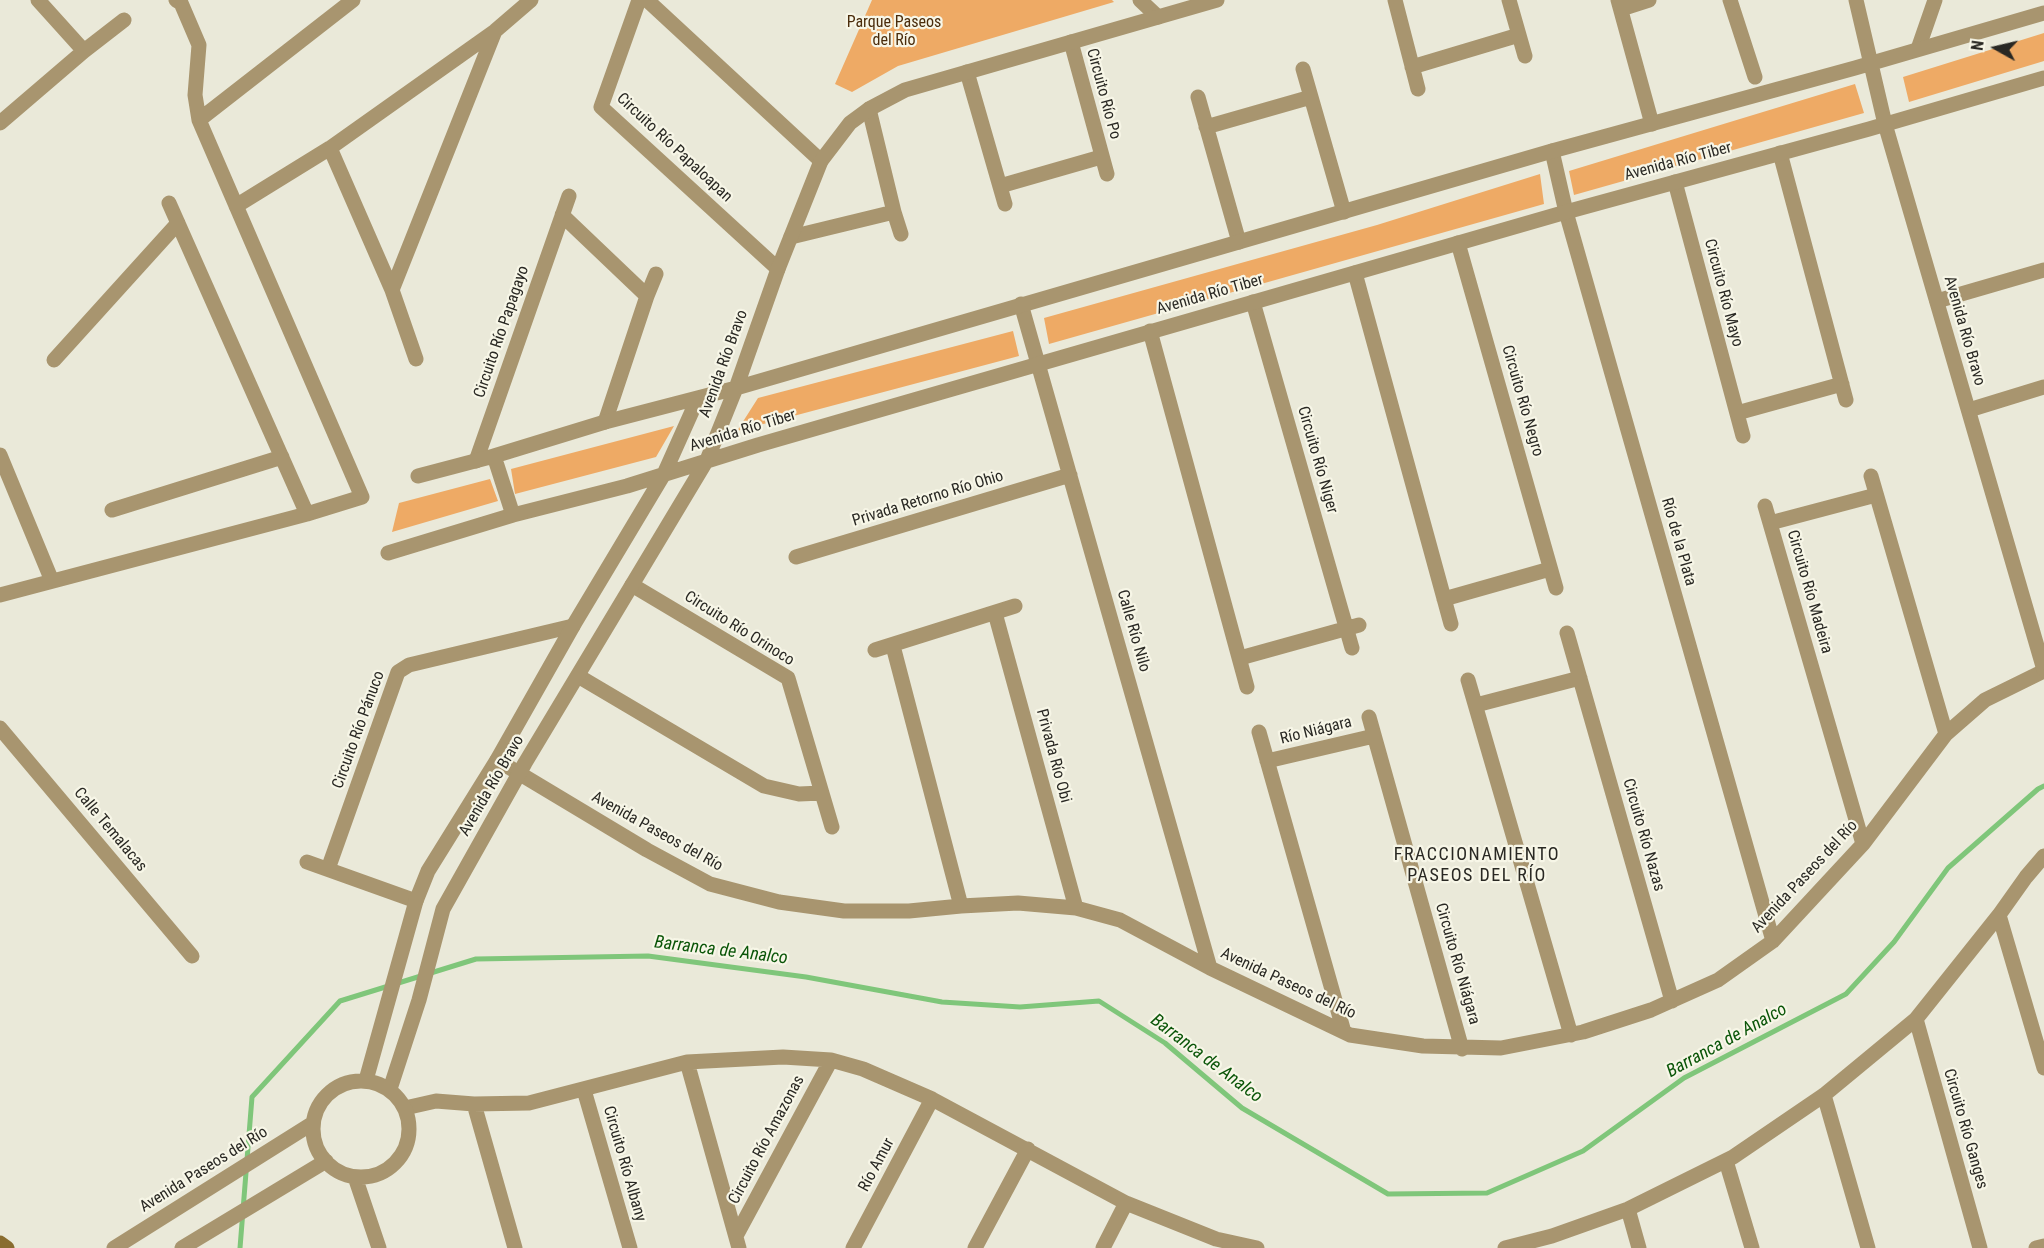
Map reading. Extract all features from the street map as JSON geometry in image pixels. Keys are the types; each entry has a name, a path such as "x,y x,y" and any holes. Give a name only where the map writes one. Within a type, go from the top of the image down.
{"main road":[{"path":"0,1243 8,1248"}],"street":[{"path":"38,0 84,51"},
{"path":"0,595 307,514 362,496 199,120 195,95 199,45 181,3 176,0"},
{"path":"199,120 354,0"},
{"path":"236,206 330,148 495,31 531,0"},
{"name":"Circuito Río Papaloapan","path":"639,0 601,107 778,269"},
{"path":"647,0 821,161"},
{"path":"1140,0 1158,17"},
{"name":"Avenida Río Bravo","path":"390,1089 413,1018 443,909 519,774 707,460 821,161 850,123 869,109 905,90 1217,0"},
{"path":"1395,0 1418,89"},
{"path":"1509,0 1525,56"},
{"path":"1648,0 1619,4 1652,124"},
{"path":"1730,0 1755,77"},
{"name":"Avenida Río Bravo","path":"1856,0 1885,124 2044,670"},
{"path":"1918,50 1935,0"},
{"path":"418,476 494,456 605,422 736,388 1552,151 2044,13"},
{"path":"0,123 84,51 124,21"},
{"path":"392,290 495,31"},
{"path":"1412,68 1519,35"},
{"name":"Circuito Río Po","path":"999,186 1101,157 1071,42"},
{"path":"1303,69 1344,212"},
{"path":"967,72 1005,204"},
{"name":"Avenida Río Tiber","path":"388,553 513,515 627,486 707,460 1150,331 2044,78"},
{"path":"1197,97 1239,242"},
{"path":"1206,127 1311,97"},
{"path":"869,109 901,234"},
{"path":"330,148 392,290 416,359"},
{"name":"Río de la Plata","path":"1552,151 1566,212 1773,941"},
{"path":"1780,153 1846,400"},
{"path":"1101,157 1107,174"},
{"name":"Circuito Río Mayo","path":"1675,182 1743,436"},
{"name":"Circuito Río Papagayo","path":"476,460 569,196"},
{"path":"169,202 307,514"},
{"path":"791,237 894,212"},
{"path":"562,215 647,296"},
{"path":"54,360 178,223"},
{"name":"Circuito Río Negro","path":"1458,243 1556,588"},
{"path":"1937,301 2044,270"},
{"path":"1355,273 1451,624"},
{"path":"605,422 656,274"},
{"name":"Circuito Río Niger","path":"1253,302 1352,627 1352,648"},
{"name":"Calle Río Nilo","path":"1021,304 1210,968"},
{"path":"1150,331 1247,687"},
{"path":"1737,413 1842,384"},
{"path":"1968,410 2044,387"},
{"name":"Avenida Río Bravo","path":"366,1080 416,901 428,871 497,760 573,626 664,474 698,398"},
{"path":"0,455 52,581"},
{"path":"494,456 513,515"},
{"path":"112,510 282,457"},
{"name":"Privada Retorno Río Ohio","path":"796,557 1070,475"},
{"path":"1871,476 1946,734"},
{"name":"Circuito Río Madeira","path":"1863,844 1770,523 1876,495"},
{"path":"1765,506 1770,523"},
{"path":"1444,599 1551,569"},
{"name":"Circuito Río Orinoco","path":"632,585 788,678 832,827"},
{"path":"875,650 1016,606"},
{"name":"Privada Río Obi","path":"995,614 1076,909"},
{"name":"Circuito Río Pánuco","path":"328,869 398,672 409,665 573,626"},
{"path":"1240,658 1352,627"},
{"name":"Circuito Río Nazas","path":"1567,633 1672,1001"},
{"path":"893,646 961,906"},
{"name":"Avenida Paseos del Río","path":"497,760 647,850 710,884 779,902 844,911 909,911 1018,903 1076,909 1120,920 1210,968 1344,1032 1423,1046 1462,1049 1501,1048 1571,1035 1651,1010 1718,981 1773,941 1863,844 1946,734 1985,700 2044,670"},
{"path":"578,676 764,786 799,794 822,793"},
{"path":"1476,705 1580,678"},
{"path":"1468,680 1571,1035"},
{"name":"Circuito Río Niágara","path":"1369,717 1462,1049"},
{"name":"Calle Temalacas","path":"0,728 192,956"},
{"path":"1259,732 1344,1032"},
{"name":"Río Niágara","path":"1268,761 1374,735"},
{"path":"1505,1248 1552,1236 1628,1209 1726,1161 1824,1095 1916,1019 2000,915 2044,855"},
{"path":"307,862 416,901"},
{"path":"2000,915 2044,1068"},
{"name":"Circuito Río Ganges","path":"1916,1019 1980,1248"},
{"path":"405,1108 436,1101 474,1104 529,1103 687,1062 783,1057 831,1060 863,1069 932,1099 1126,1203 1216,1239 1257,1248"},
{"name":"Circuito Río Amazonas","path":"737,1242 831,1060"},
{"name":"Circuito Río Amazonas","path":"687,1062 737,1242"},
{"path":"366,1080 390,1089 405,1108 410,1128 406,1148 394,1165 376,1175 355,1177 344,1174 326,1161 318,1150 313,1123 319,1105 331,1091 348,1082 366,1080"},
{"name":"Circuito Río Albany","path":"584,1090 630,1248"},
{"path":"1824,1095 1868,1248"},
{"name":"Río Amur","path":"853,1248 932,1099"},
{"path":"474,1104 515,1248"},
{"name":"Avenida Paseos del Río","path":"114,1248 313,1123"},
{"path":"975,1248 1028,1149"},
{"path":"182,1248 326,1161"},
{"path":"1726,1161 1752,1248"},
{"path":"355,1177 380,1248"},
{"path":"1103,1248 1126,1203"},
{"path":"1628,1209 1639,1248"},
{"path":"2036,1248 2044,1246"}],"green space":[{"name":"Parque Paseos del Río","path":"872,0 1112,0 1114,2 898,66 852,92 835,84"},
{"path":"2044,33 2044,61 1909,102 1903,77"},
{"path":"1855,84 1864,113 1574,195 1569,171"},
{"path":"1540,174 1544,204 1049,344 1044,318 1377,225"},
{"path":"1013,331 1019,356 737,431 758,398"},
{"path":"674,426 656,457 515,494 511,469"},
{"path":"490,479 498,501 392,532 399,503"}],"waterway":[{"name":"Barranca de Analco","path":"240,1248 252,1097 340,1001 476,959 648,956 806,977 942,1002 1020,1007 1099,1001 1165,1043 1242,1108 1388,1194 1487,1193 1583,1151 1684,1078 1846,994 1894,942 1948,868 2044,786"}],"district":[{"name":"FRACCIONAMIENTO PASEOS DEL RÍO","path":"1477,865"}]}
